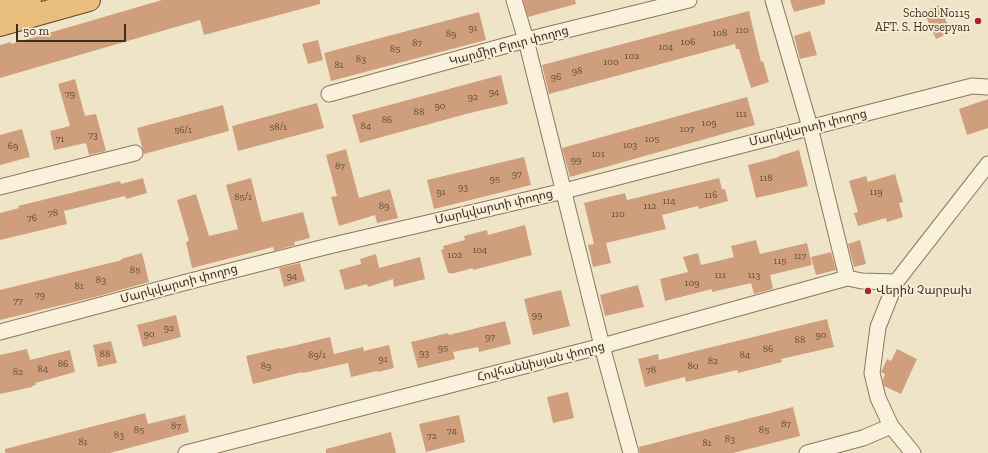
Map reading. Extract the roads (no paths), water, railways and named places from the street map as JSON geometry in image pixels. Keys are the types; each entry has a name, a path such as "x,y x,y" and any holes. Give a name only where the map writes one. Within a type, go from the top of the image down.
{"highway":[{"path":"0,8 30,0"},
{"path":"0,25 89,0"}],"street":[{"path":"514,0 526,40 602,346 631,453"},
{"name":"Կարմիր Բլուր փողոց","path":"329,94 526,40 689,0"},
{"path":"773,0 810,127 847,278"},
{"name":"Մարկվարտի փողոց","path":"0,332 329,246 564,190 972,86 988,87"},
{"path":"0,187 135,153"},
{"path":"913,453 891,426 878,398 872,373 878,327 896,282 988,164"},
{"name":"Հովհաննիսյան փողոց","path":"186,453 602,346 847,278 862,281 896,282"},
{"path":"807,453 863,438 891,426"}],"place":[{"name":"School No115 AFT. S. Hovsepyan","path":"978,21"},
{"name":"Վերին Չարբախ","path":"868,291"}]}
